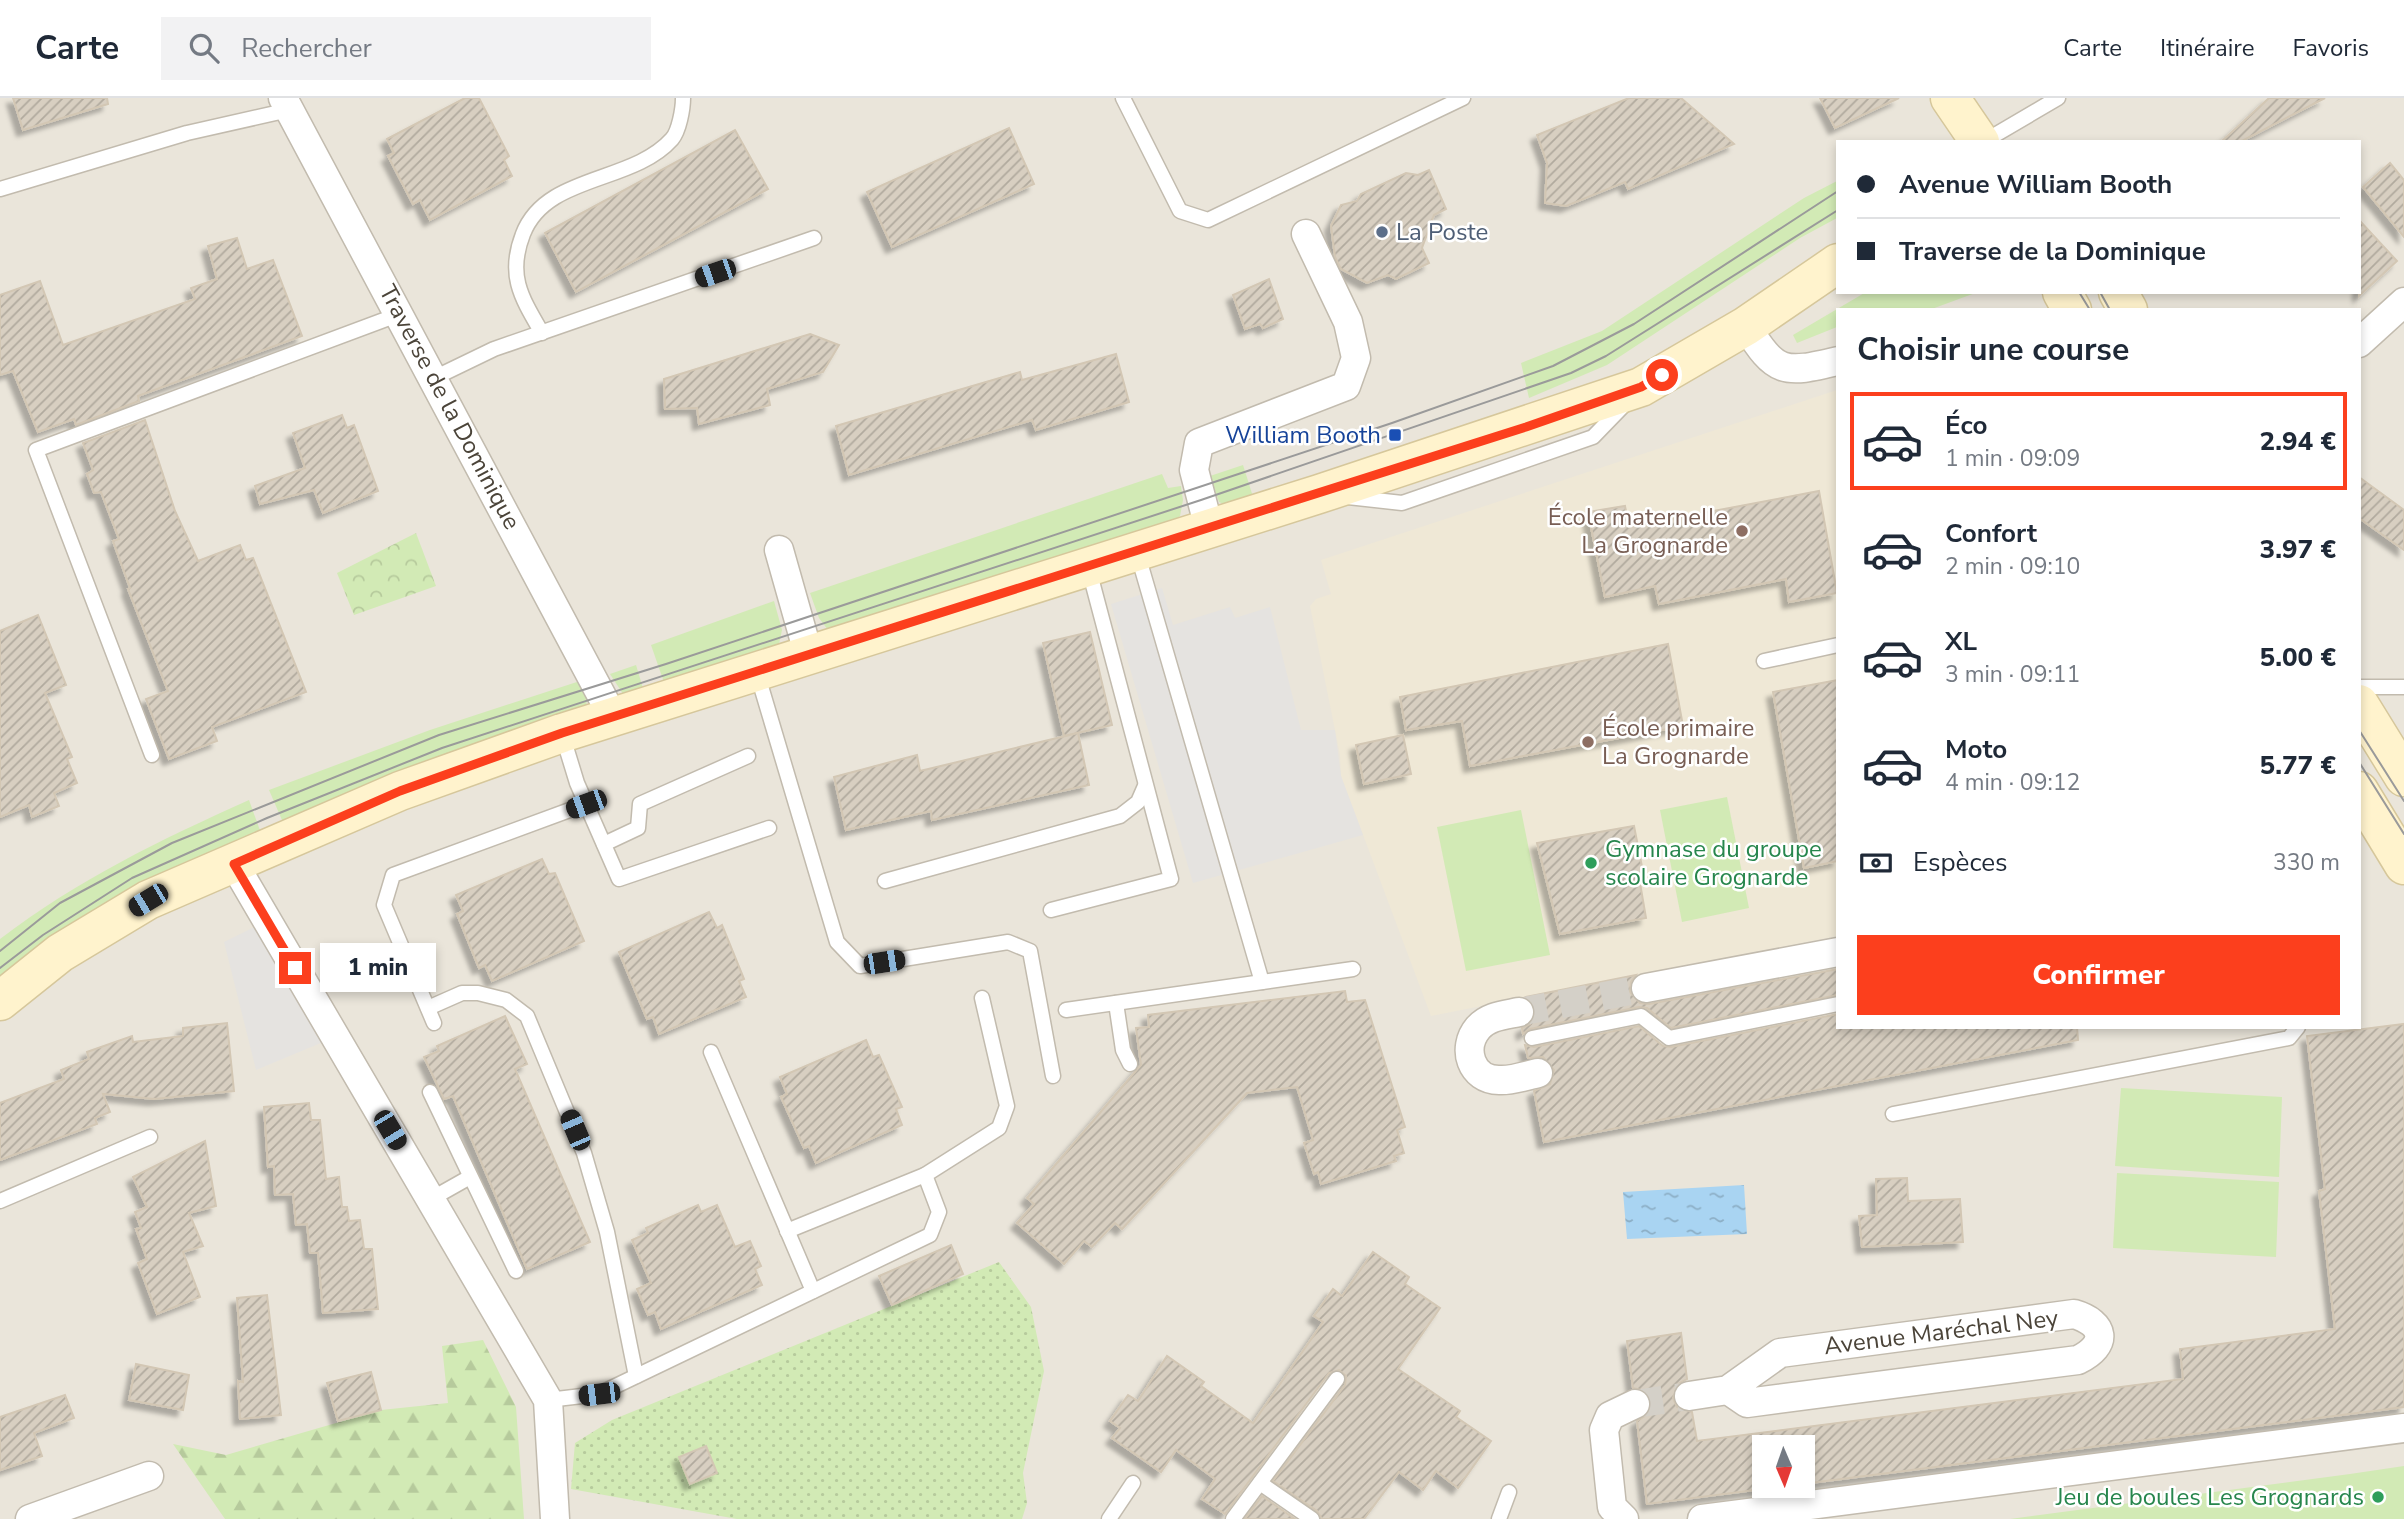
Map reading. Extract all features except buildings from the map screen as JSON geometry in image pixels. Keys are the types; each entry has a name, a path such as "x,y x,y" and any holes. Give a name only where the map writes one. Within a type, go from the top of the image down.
{"street":[{"path":"1950,98 1980,140"},
{"name":"Traverse de la Dominique","path":"286,104 613,717"},
{"path":"1209,528 1194,470 1199,443 1346,386 1356,358 1348,322 1306,234"},
{"path":"0,1001 60,953 148,900 400,791 562,733 1319,494 1641,387 1746,326 1836,264"},
{"path":"2361,341 2404,302"},
{"path":"1746,326 1762,351 1777,366 1801,370 1836,362"},
{"path":"779,550 809,656"},
{"path":"2361,707 2404,777"},
{"path":"2361,794 2404,865"},
{"path":"234,864 548,1401 555,1519"},
{"path":"1646,988 1836,952"},
{"path":"1519,1012 1492,1018 1478,1028 1470,1044 1470,1063 1479,1076 1498,1081 1538,1073"},
{"name":"Avenue Maréchal Ney","path":"1689,1396 1728,1390 1780,1353 2074,1314 2089,1319 2098,1328 2100,1342 2093,1353 2078,1360 1747,1403 1728,1390"},
{"path":"1624,1519 1612,1507 1604,1430 1610,1416 1635,1404"},
{"path":"1702,1519 2404,1428"},
{"path":"30,1519 149,1476"}],"lane":[{"path":"542,333 520,295 514,257 529,218 549,198 655,153 674,137 683,98"},
{"path":"1123,98 1180,211 1208,220 1463,98"},
{"path":"1984,140 2058,98"},
{"path":"0,189 286,104"},
{"path":"434,378 494,349 814,238"},
{"path":"152,755 36,450 400,314"},
{"path":"1137,551 1262,982"},
{"path":"1051,910 1171,878 1088,566"},
{"path":"1764,661 1836,645"},
{"path":"756,672 836,942 860,966 1008,942 1030,951 1052,1076"},
{"path":"2361,687 2404,687"},
{"path":"562,733 586,804 620,879 769,828"},
{"path":"604,844 638,828 640,804 748,756"},
{"path":"885,881 1120,816 1138,802 1145,786"},
{"path":"433,1023 384,905 393,874 586,804"},
{"path":"1066,1010 1353,969"},
{"path":"428,1008 462,993 478,993 506,1000 527,1016 584,1153 607,1232 636,1376"},
{"path":"787,1231 925,1175 999,1128 1007,1106 982,998"},
{"path":"1116,1003 1123,1050 1129,1065"},
{"path":"1532,1038 1641,1017 1669,1038 1836,1004"},
{"path":"1893,1114 2289,1038 2296,1029"},
{"path":"711,1052 813,1291"},
{"path":"430,1092 516,1271"},
{"path":"0,1200 150,1137"},
{"path":"548,1401 599,1394 930,1235 939,1212 925,1175"},
{"path":"431,1199 470,1177"},
{"path":"1233,1519 1337,1379"},
{"path":"1108,1519 1133,1483"},
{"path":"1260,1483 1312,1519"},
{"path":"1499,1519 1509,1492"}],"shaded area":[{"path":"0,98 2404,98 2404,1519 0,1519"},
{"name":"École primaire La Grognarde","path":"1836,390 1836,936 1431,1016 1341,776 1340,755 1310,606 1316,599 1331,594 1321,560"},
{"path":"1162,588 1173,625 1230,607 1235,618 1270,607 1301,730 1335,730 1341,776 1363,835 1193,883 1111,604"},
{"path":"267,921 335,1037 256,1070 224,942"}],"green space":[{"path":"1836,182 1836,219 1800,238 1607,365 1529,398 1521,363 1602,331 1804,198"},
{"path":"1863,294 1973,294 1934,308 1839,308"},
{"path":"1836,310 1836,327 1797,343 1793,335"},
{"path":"1243,465 1255,503 1230,507 1219,502 1210,476"},
{"path":"1162,474 1168,488 1181,486 1183,500 1180,516 1174,521 828,630 819,618 810,593"},
{"path":"416,533 436,586 354,615 337,573"},
{"path":"774,601 782,630 779,644 667,691 651,645"},
{"path":"636,665 646,698 625,697 610,674"},
{"path":"583,680 588,696 585,710 285,827 269,790 430,730"},
{"path":"1727,797 1749,908 1682,922 1660,810"},
{"path":"249,800 262,836 0,981 0,939 59,898 120,862"},
{"path":"1521,810 1550,955 1466,971 1437,827"},
{"path":"2121,1088 2282,1097 2279,1177 2115,1166"},
{"path":"2117,1173 2279,1182 2276,1257 2113,1248"},
{"path":"999,1262 1031,1307 1044,1371 1023,1473 1027,1503 1022,1519 737,1519 571,1489 575,1443 612,1420"},
{"path":"483,1340 516,1407 524,1519 225,1519 173,1444 226,1455 381,1410 448,1403 442,1346"},
{"path":"2404,1466 2404,1519 2010,1519 2350,1474"}],"water":[{"path":"1744,1185 1747,1234 1627,1239 1623,1192"}],"tunnel":[{"path":"1519,1012 1646,988"},
{"path":"1635,1404 1689,1396"}],"tram line":[{"path":"0,951 60,903 172,843 439,735 666,664 1392,423 1553,366 1634,324 1836,192"},
{"path":"0,968 43,935 132,878 267,818 442,748 1201,500 1571,373 1606,356 1836,211"},
{"path":"2080,294 2089,308"},
{"path":"2101,294 2109,308"},
{"path":"2361,733 2404,801"},
{"path":"2361,765 2404,834"}],"place":[{"name":"La Poste","path":"1382,232"},
{"name":"William Booth","path":"1395,435"},
{"name":"École maternelle La Grognarde","path":"1742,531"},
{"name":"École primaire La Grognarde","path":"1588,742"},
{"name":"Gymnase du groupe scolaire Grognarde","path":"1591,863"},
{"name":"Jeu de boules Les Grognards","path":"2378,1497"}],"route":[{"path":"295,968 234,864 400,791 562,733 1526,427 1641,387 1662,375"}]}
